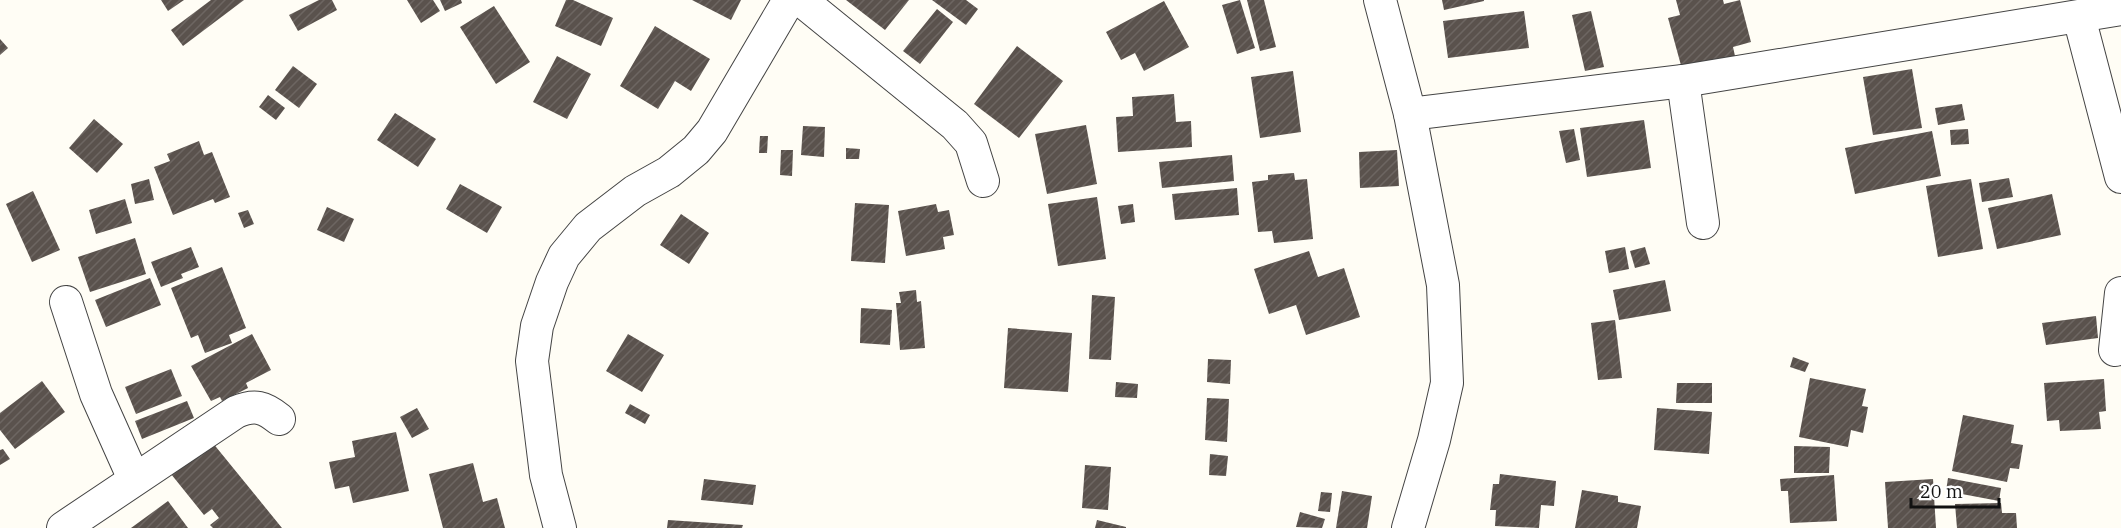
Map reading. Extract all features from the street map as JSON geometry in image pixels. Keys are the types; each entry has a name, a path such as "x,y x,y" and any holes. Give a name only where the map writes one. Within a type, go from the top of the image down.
{"street":[{"path":"560,528 546,475 532,361 537,326 552,282 564,256 588,227 635,191 669,171 696,150 712,131 789,0"},
{"path":"801,0 955,125 972,143 983,180"},
{"path":"1380,0 1410,114 1443,285 1447,383 1434,440 1408,528"},
{"path":"1410,114 1683,81 2121,9"},
{"path":"2079,17 2121,177"},
{"path":"1683,81 1703,223"},
{"path":"2115,350 2121,293"},
{"path":"66,302 96,394 134,479"},
{"path":"63,528 134,479 245,408 261,407 279,419"}],"building":[{"path":"161,0 184,0 168,11"},
{"path":"211,0 244,0 183,46 171,30"},
{"path":"319,0 332,0 337,10 298,31 289,15"},
{"path":"407,0 433,0 440,11 421,23"},
{"path":"440,0 461,0 462,3 445,11"},
{"path":"566,0 573,0 613,18 601,46 555,26"},
{"path":"692,0 741,0 731,20"},
{"path":"846,0 909,0 885,30"},
{"path":"932,0 966,0 978,9 966,25"},
{"path":"1240,0 1255,48 1237,54 1222,5"},
{"path":"1247,0 1264,0 1276,47 1260,51"},
{"path":"1442,0 1484,0 1484,1 1444,10"},
{"path":"1676,0 1723,0 1724,4 1740,0 1751,42 1733,47 1735,56 1682,69 1668,18 1680,15"},
{"path":"1164,1 1189,47 1144,71 1135,53 1121,60 1106,32"},
{"path":"494,6 530,62 496,84 460,27"},
{"path":"937,9 953,22 920,64 903,51"},
{"path":"1524,11 1529,48 1448,58 1443,21"},
{"path":"1591,11 1604,67 1585,71 1572,15"},
{"path":"655,26 710,59 691,91 675,81 658,109 620,86"},
{"path":"0,39 8,48 0,55"},
{"path":"1017,46 1063,81 1019,138 974,104"},
{"path":"557,56 591,74 567,119 533,102"},
{"path":"293,66 317,84 299,108 275,90"},
{"path":"1912,69 1922,128 1873,135 1863,77"},
{"path":"1293,71 1301,132 1260,138 1251,77"},
{"path":"1174,94 1176,122 1191,121 1192,147 1118,152 1116,117 1133,116 1132,97"},
{"path":"268,95 285,108 276,120 259,107"},
{"path":"1962,104 1965,120 1938,125 1935,108"},
{"path":"395,113 436,139 418,167 377,140"},
{"path":"94,119 123,144 97,173 69,148"},
{"path":"1644,120 1651,168 1587,177 1580,128"},
{"path":"1086,125 1097,184 1047,194 1035,134"},
{"path":"803,126 825,127 824,157 801,155"},
{"path":"1574,129 1580,160 1566,163 1559,131"},
{"path":"1968,129 1969,144 1951,145 1950,130"},
{"path":"1932,131 1941,176 1855,194 1845,148"},
{"path":"760,136 768,136 767,153 759,153"},
{"path":"199,141 204,155 212,152 230,197 215,203 213,199 173,215 154,167 170,161 167,154"},
{"path":"846,148 860,149 859,159 846,159"},
{"path":"781,150 793,150 792,176 780,175"},
{"path":"1397,150 1399,186 1360,188 1359,152"},
{"path":"1232,155 1234,181 1162,188 1159,162"},
{"path":"1294,173 1295,180 1307,179 1313,239 1274,243 1272,231 1258,232 1252,182 1268,180 1268,175"},
{"path":"2009,178 2013,197 1982,202 1979,183"},
{"path":"149,179 154,200 135,204 131,184"},
{"path":"1971,179 1983,249 1938,257 1926,186"},
{"path":"460,184 502,207 487,233 446,209"},
{"path":"1237,188 1239,215 1175,220 1172,194"},
{"path":"33,191 60,250 32,262 6,204"},
{"path":"2052,194 2061,235 1997,249 1988,208"},
{"path":"1097,197 1106,259 1058,266 1048,204"},
{"path":"125,199 132,223 96,234 89,210"},
{"path":"855,203 889,205 885,263 851,261"},
{"path":"936,204 938,212 949,210 954,235 943,237 945,249 906,256 898,211"},
{"path":"1133,204 1135,222 1121,224 1118,206"},
{"path":"327,207 354,219 344,242 317,230"},
{"path":"248,210 254,224 244,228 238,213"},
{"path":"681,214 709,233 689,264 660,245"},
{"path":"135,238 146,274 90,292 78,257"},
{"path":"191,247 199,267 181,274 183,278 161,287 151,262"},
{"path":"1625,247 1629,269 1609,273 1605,251"},
{"path":"1645,247 1650,264 1635,268 1630,251"},
{"path":"1309,251 1318,277 1344,268 1360,317 1306,335 1296,305 1269,314 1254,269"},
{"path":"222,267 246,328 229,335 232,343 205,353 198,335 191,338 171,288"},
{"path":"150,278 161,305 106,327 95,300"},
{"path":"1665,280 1671,311 1619,320 1613,290"},
{"path":"916,290 917,302 921,301 925,348 900,350 896,303 901,303 899,292"},
{"path":"1092,295 1115,297 1111,360 1089,359"},
{"path":"861,308 892,310 890,345 860,343"},
{"path":"2096,316 2098,338 2046,345 2042,323"},
{"path":"1615,320 1622,378 1598,380 1591,323"},
{"path":"1008,328 1072,333 1068,392 1004,388"},
{"path":"252,334 271,370 246,383 248,388 222,401 220,397 211,401 191,366"},
{"path":"628,334 664,355 642,392 606,371"},
{"path":"1793,357 1809,363 1805,372 1790,367"},
{"path":"1208,359 1231,360 1230,384 1207,382"},
{"path":"171,369 182,396 136,414 125,387"},
{"path":"1810,378 1866,389 1862,406 1868,407 1863,433 1851,430 1848,447 1799,437"},
{"path":"2104,379 2106,411 2099,412 2101,429 2060,431 2059,420 2047,421 2044,383"},
{"path":"42,381 65,412 15,449 0,430 0,413"},
{"path":"1116,382 1138,384 1137,398 1115,397"},
{"path":"1677,383 1712,383 1712,403 1676,403"},
{"path":"1207,398 1229,399 1227,442 1205,440"},
{"path":"187,401 194,418 142,439 135,421"},
{"path":"630,404 650,415 645,424 625,413"},
{"path":"417,408 429,429 412,438 400,417"},
{"path":"1657,408 1712,412 1709,454 1654,450"},
{"path":"1963,415 2014,425 2011,443 2023,445 2019,469 2010,468 2007,482 1952,471"},
{"path":"396,432 409,491 353,503 349,486 335,489 329,462 355,457 352,441"},
{"path":"212,442 282,528 213,528 210,525 219,518 212,509 204,515 171,474"},
{"path":"1794,446 1830,447 1829,473 1794,473"},
{"path":"3,449 10,459 0,465 0,450"},
{"path":"1210,454 1228,456 1226,476 1209,475"},
{"path":"473,463 483,502 497,498 505,528 443,528 429,474"},
{"path":"1085,465 1111,467 1108,510 1082,508"},
{"path":"1500,474 1556,481 1554,506 1541,505 1539,528 1495,526 1496,510 1490,510 1493,484 1499,484"},
{"path":"1834,475 1837,521 1790,523 1788,491 1781,491 1780,479"},
{"path":"1948,478 2001,488 1999,501 1946,491"},
{"path":"704,479 756,485 753,505 701,500"},
{"path":"1933,479 1936,528 1888,528 1885,482"},
{"path":"1582,490 1618,496 1618,502 1641,506 1637,528 1575,528"},
{"path":"1342,491 1372,496 1367,528 1336,528"},
{"path":"1321,492 1332,493 1330,512 1318,511"},
{"path":"168,501 188,528 131,528"},
{"path":"2001,503 2002,513 2016,513 2017,528 1957,528 1955,504"},
{"path":"1300,512 1325,519 1322,528 1296,527"},
{"path":"668,520 743,525 742,528 667,528"},
{"path":"1097,520 1126,527 1126,528 1095,528"}]}
